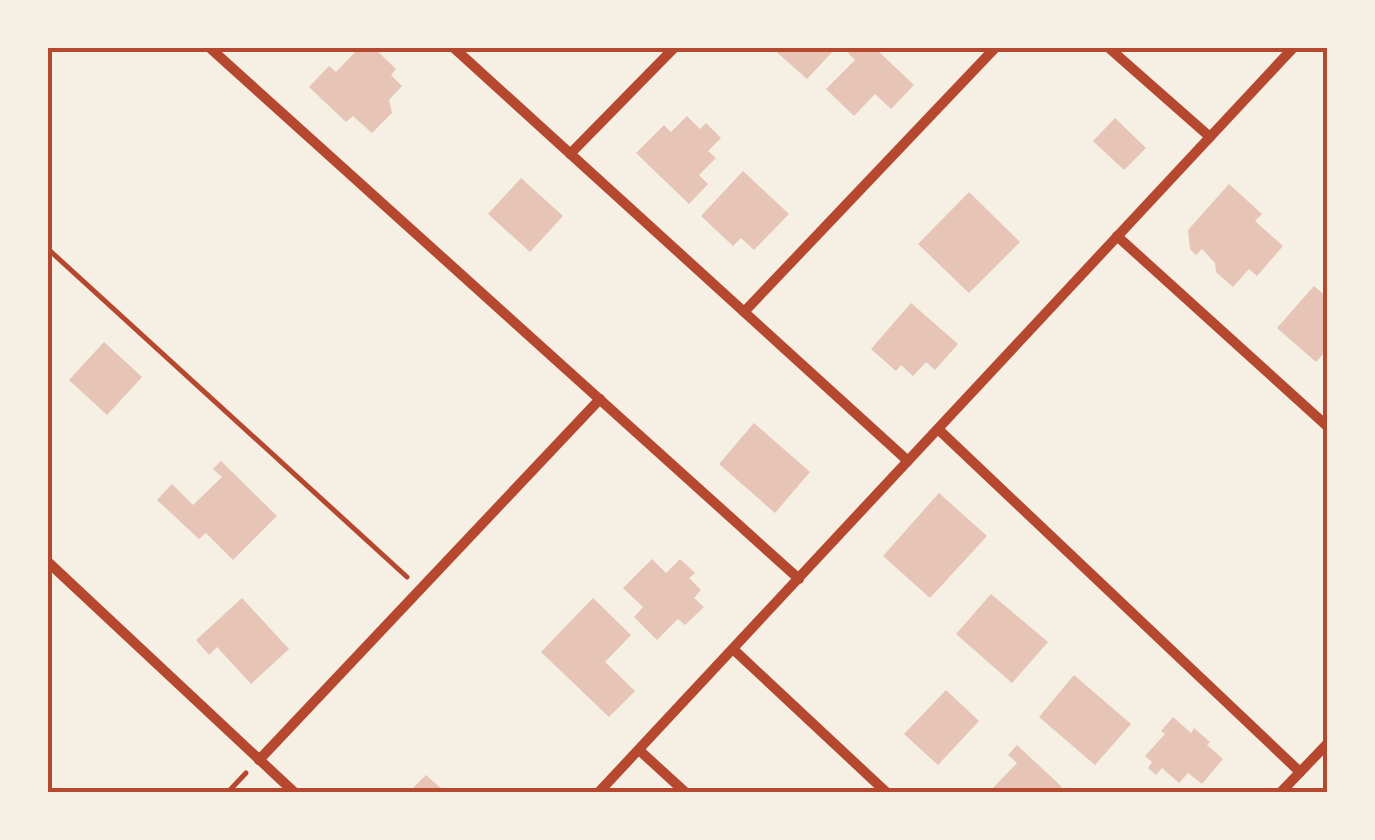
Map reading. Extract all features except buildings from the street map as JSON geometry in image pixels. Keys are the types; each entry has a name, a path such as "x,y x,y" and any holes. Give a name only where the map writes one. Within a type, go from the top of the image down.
{"street":[{"path":"210,48 799,579"},
{"path":"454,48 908,461"},
{"path":"570,154 674,48"},
{"path":"744,312 994,48"},
{"path":"1109,48 1210,137"},
{"path":"600,792 1293,48"},
{"path":"1117,236 1328,427"},
{"path":"259,760 600,399"},
{"path":"938,429 1300,772"},
{"path":"50,568 294,792"},
{"path":"733,649 886,792"},
{"path":"1281,792 1328,743"},
{"path":"639,750 685,792"}],"path":[{"path":"48,249 421,589"},
{"path":"228,792 259,760"}]}
